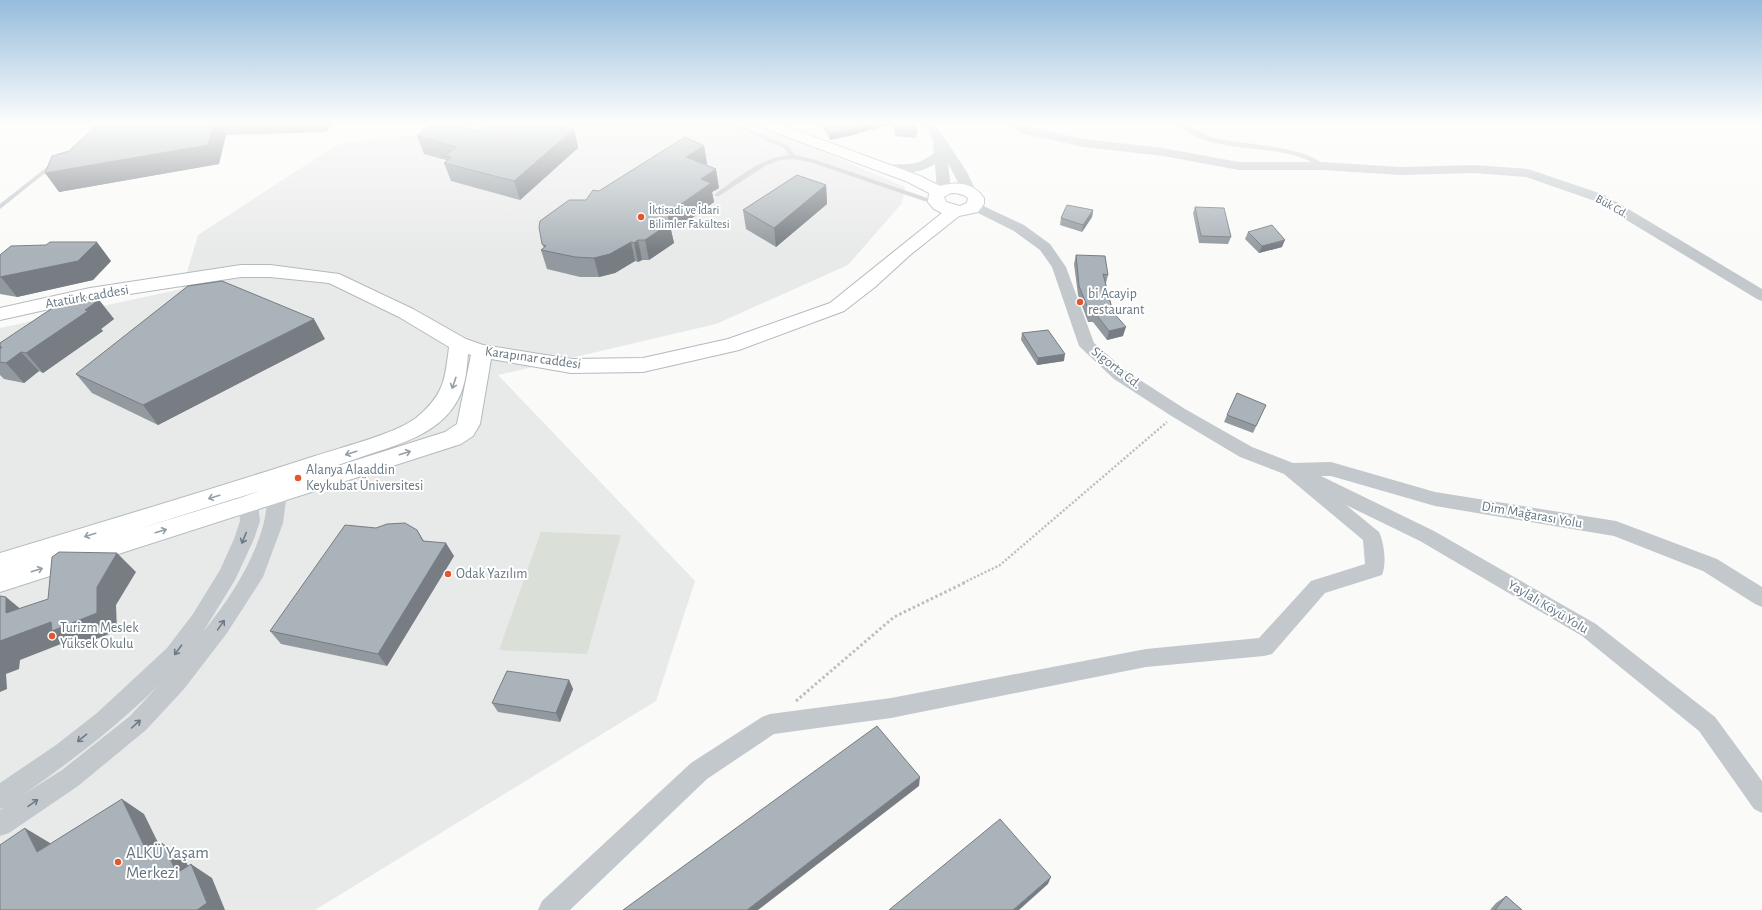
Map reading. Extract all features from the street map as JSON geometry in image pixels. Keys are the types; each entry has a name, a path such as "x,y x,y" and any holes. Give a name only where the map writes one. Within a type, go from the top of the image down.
{"street":[{"path":"881,166 923,183 941,200 966,211 972,199"},
{"path":"888,169 904,170 920,166"},
{"path":"940,166 941,200"},
{"path":"956,166 972,199"},
{"name":"Bük Cd.","path":"1329,166 1401,171 1474,169 1528,173 1600,198 1762,296"},
{"path":"941,200 957,188 972,199"},
{"name":"Sigorta Cd.","path":"972,199 1019,228 1045,247 1059,266 1087,346 1120,375 1246,452 1290,469"},
{"name":"Karapınar caddesi","path":"174,282 241,271 270,270 333,278 406,313 459,344 482,351 571,366 643,365 732,345 837,307 868,283 904,251 941,200"},
{"name":"Atatürk caddesi","path":"0,314 90,294 174,282"},
{"path":"0,582 277,485 402,435 423,424 440,408 450,394 456,377 459,344"},
{"path":"277,485 442,442 460,433 469,424 482,351"},
{"path":"551,910 699,771 770,724 891,708 1146,658 1264,647 1318,587 1375,569 1372,537 1290,469"},
{"name":"Dim Mağarası Yolu","path":"1290,469 1331,470 1435,499 1539,514 1616,529 1710,565 1762,598"},
{"name":"Yaylalı Köyü Yolu","path":"1290,469 1427,536 1589,630 1707,724 1762,801"},
{"path":"0,824 76,773 138,723 176,682 220,627 253,577 273,523 277,485"},
{"path":"0,563 248,495"},
{"path":"0,797 64,753 105,720 143,686 174,655 200,620 228,574 244,539 250,521 248,495"}],"lane":[{"path":"0,206 50,166"},
{"path":"717,195 761,166"},
{"path":"830,166 926,200 941,200"}],"path":[{"path":"794,704 894,617 1000,565 1179,412"}],"shaded area":[{"name":"Alanya Alaaddin Keykubat Üniversitesi","path":"303,166 857,166 905,187 902,203 848,265 716,324 498,375 695,581 656,701 315,910 0,910 0,328 182,289 198,235"},
{"path":"541,532 621,535 587,654 499,650"}],"building":[{"path":"48,166 83,166 45,173"},
{"path":"457,166 531,166 514,181"},
{"name":"İktisadi ve İdari Bilimler Fakültesi","path":"638,166 710,166 716,169 701,179 711,183 684,202 667,211 670,223 645,240 638,240 634,243 631,242 610,254 594,258 575,257 541,250 546,246 542,244 539,227 540,221 569,200 586,200 593,190 599,191"},
{"path":"797,175 826,185 774,228 743,210"},
{"path":"1067,205 1093,210 1083,225 1061,218"},
{"path":"1195,207 1224,208 1231,237 1201,236"},
{"path":"1272,225 1285,240 1262,246 1248,232"},
{"path":"50,242 97,242 78,261 0,277 0,255 11,246 46,245"},
{"path":"1076,255 1105,256 1108,275 1103,274 1113,312 1126,327 1109,331 1095,313 1090,313 1079,286"},
{"path":"222,281 314,319 143,405 76,374 188,286"},
{"path":"79,295 99,300 85,310 88,311 26,353 21,352 6,363 0,362 0,349 2,347 0,347 0,343 60,303 65,305"},
{"path":"1048,330 1065,354 1038,358 1022,333"},
{"path":"1237,393 1266,405 1256,426 1227,415"},
{"path":"405,523 417,530 423,541 446,543 378,654 270,631 345,525 376,528 387,524"},
{"path":"59,552 117,553 97,587 97,613 52,631 51,622 0,641 0,596 6,597 6,613 48,599 52,557"},
{"path":"507,671 569,680 556,713 492,703"},
{"path":"877,726 920,777 747,910 623,910"},
{"name":"ALKÜ Yaşam Merkezi","path":"122,799 147,852 162,843 177,873 191,864 207,903 197,910 0,910 0,845 25,828 37,852"},
{"path":"1000,819 1051,877 1013,910 889,910"},
{"path":"1506,896 1522,910 1495,910"}],"place":[{"name":"İktisadi ve İdari Bilimler Fakültesi","path":"641,217"},
{"name":"bi Acayip restaurant","path":"1080,302"},
{"name":"Alanya Alaaddin Keykubat Üniversitesi","path":"298,478"},
{"name":"Odak Yazılım","path":"448,574"},
{"name":"Turizm Meslek Yüksek Okulu","path":"52,636"},
{"name":"ALKÜ Yaşam Merkezi","path":"118,862"}]}
